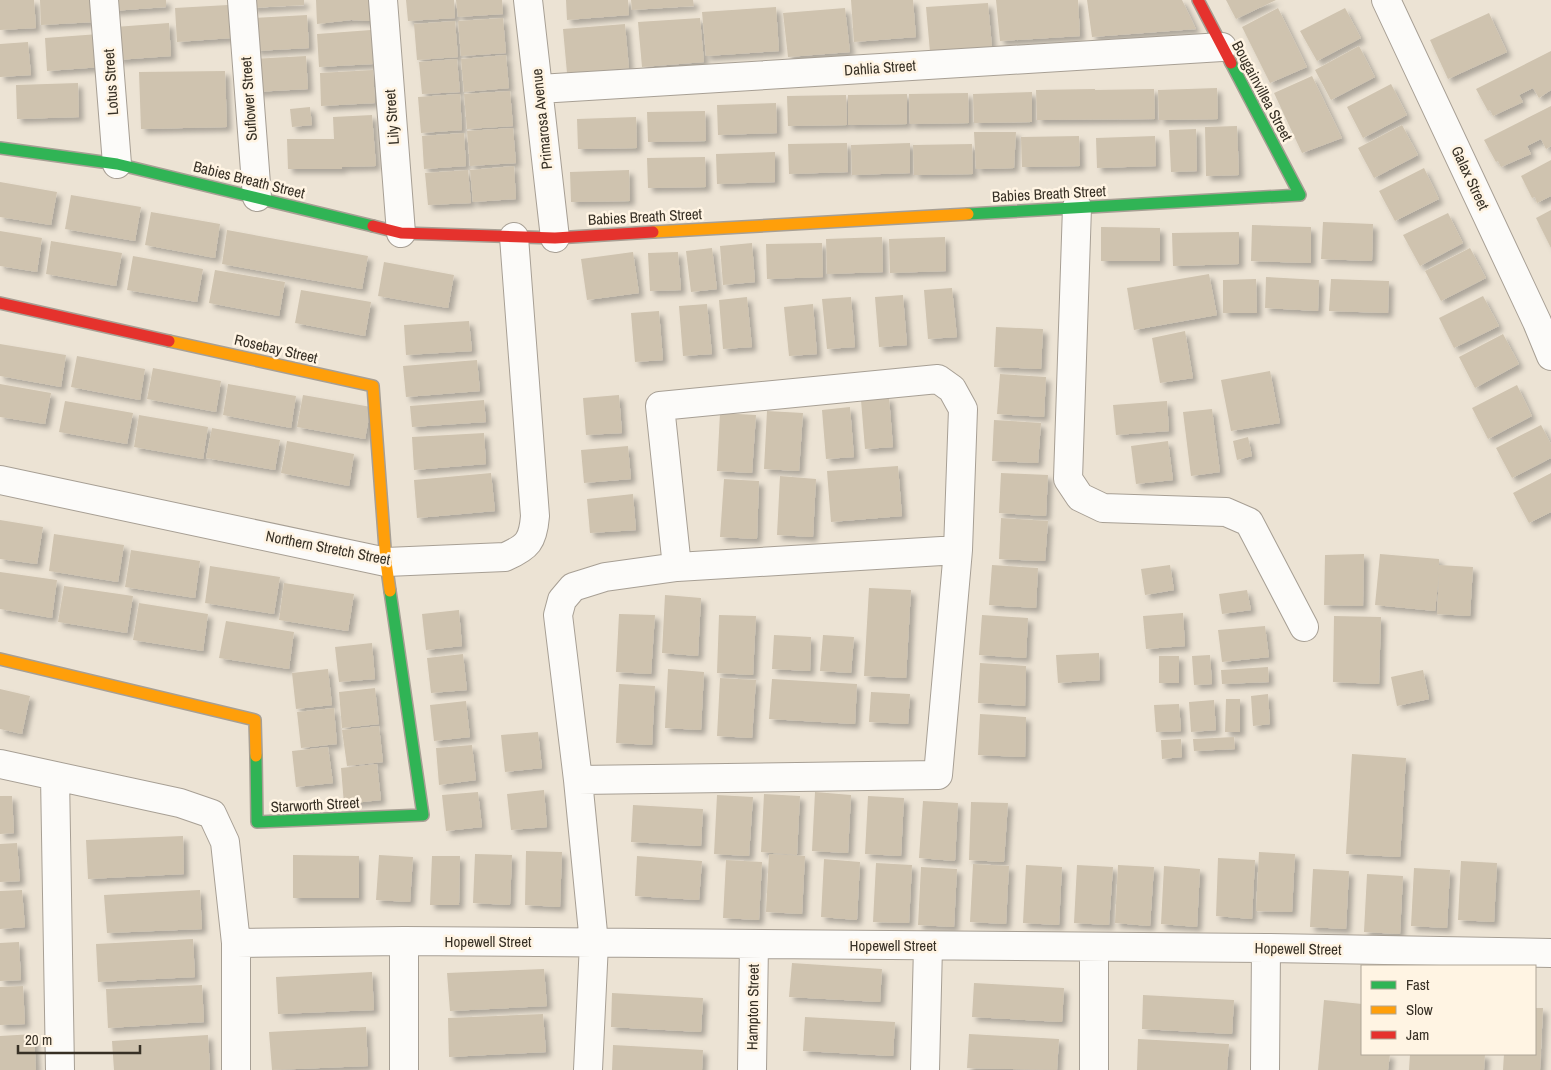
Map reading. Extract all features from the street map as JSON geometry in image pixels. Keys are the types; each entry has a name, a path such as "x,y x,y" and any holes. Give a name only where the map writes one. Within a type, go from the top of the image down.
{"street":[{"name":"Lotus Street","path":"104,0 117,164"},
{"name":"Suflower Street","path":"242,0 257,197"},
{"name":"Lily Street","path":"383,0 401,233"},
{"name":"Primarosa Avenue","path":"528,0 555,238"},
{"name":"Bougainvillea Street","path":"1198,0 1300,195"},
{"name":"Galax Street","path":"1386,0 1544,323 1551,356"},
{"name":"Dahlia Street","path":"539,89 1222,46"},
{"name":"Babies Breath Street","path":"0,148 117,164 401,233 555,238 1300,195"},
{"path":"1077,207 1068,479 1080,497 1103,508 1226,512 1248,522 1304,627"},
{"name":"Northern Stretch Street","path":"0,480 386,562 505,557 518,552 534,533 535,516 514,237"},
{"name":"Rosebay Street","path":"0,303 373,386 386,562"},
{"path":"578,780 938,776 958,550 963,409 952,389 938,379 660,406 677,567"},
{"path":"588,1070 594,943 578,780 558,615 562,600 573,588 588,581 677,567 958,550"},
{"name":"Starworth Street","path":"0,659 255,720 257,822 422,815 386,562"},
{"path":"0,764 180,803 212,814 225,842 236,942 236,1070"},
{"path":"55,776 60,1070"},
{"path":"404,941 404,1070"},
{"name":"Hopewell Street","path":"236,942 404,941 1266,948 1551,953"},
{"name":"Hampton Street","path":"752,1070 754,944"},
{"path":"925,1070 928,946"},
{"path":"1094,947 1094,1070"},
{"path":"1265,1070 1266,948"}],"building":[{"path":"0,0 34,0 36,28 0,30"},
{"path":"40,0 94,0 95,22 41,25"},
{"path":"112,0 166,0 166,7 112,11"},
{"path":"250,0 304,0 304,5 251,8"},
{"path":"316,0 369,0 371,21 351,20 317,24"},
{"path":"406,0 454,0 455,18 408,21"},
{"path":"456,0 502,0 503,14 458,17"},
{"path":"566,0 628,0 629,15 567,20"},
{"path":"631,0 693,0 694,6 632,10"},
{"path":"851,0 913,0 916,37 854,42"},
{"path":"996,0 1078,0 1080,36 1000,41"},
{"path":"1087,0 1182,0 1196,29 1092,37"},
{"path":"1226,0 1276,0 1236,19"},
{"path":"988,3 992,47 930,52 926,7"},
{"path":"228,5 231,38 177,42 175,8"},
{"path":"776,7 779,51 706,56 702,12"},
{"path":"845,8 850,52 788,57 783,13"},
{"path":"1278,8 1307,67 1270,83 1242,27"},
{"path":"1345,8 1361,38 1317,61 1300,31"},
{"path":"1489,13 1507,52 1448,79 1430,40"},
{"path":"307,15 309,48 255,51 253,18"},
{"path":"503,18 506,53 461,56 458,21"},
{"path":"700,18 704,62 642,67 638,22"},
{"path":"455,21 458,57 417,60 414,24"},
{"path":"169,23 171,56 117,60 115,27"},
{"path":"625,24 629,68 567,73 563,29"},
{"path":"371,30 373,64 319,67 317,34"},
{"path":"99,34 101,67 47,71 45,38"},
{"path":"28,42 31,75 0,77 0,44"},
{"path":"1359,46 1375,77 1331,100 1315,70"},
{"path":"1551,51 1551,90 1539,98 1533,88 1519,95 1523,102 1493,116 1490,110 1488,111 1476,89"},
{"path":"506,55 509,88 464,92 461,59"},
{"path":"306,56 308,89 255,92 252,59"},
{"path":"457,59 460,92 422,94 419,62"},
{"path":"373,70 375,103 321,106 320,73"},
{"path":"225,71 227,127 141,129 139,72"},
{"path":"1312,76 1342,138 1302,153 1274,93"},
{"path":"78,83 79,117 17,119 16,85"},
{"path":"1391,84 1407,115 1363,138 1347,107"},
{"path":"1217,88 1218,119 1159,120 1158,90"},
{"path":"1154,89 1155,119 1037,120 1036,90"},
{"path":"510,91 513,126 467,129 464,94"},
{"path":"1032,92 1032,122 974,123 973,94"},
{"path":"968,93 969,123 910,124 909,94"},
{"path":"460,94 462,130 421,133 418,97"},
{"path":"907,94 907,124 848,125 848,95"},
{"path":"846,95 847,125 788,126 787,96"},
{"path":"776,103 777,133 718,135 717,105"},
{"path":"1551,106 1551,146 1546,149 1541,139 1527,146 1531,154 1501,167 1498,161 1496,162 1484,140"},
{"path":"310,107 312,125 292,127 290,109"},
{"path":"705,111 706,141 648,142 647,112"},
{"path":"372,115 376,166 342,167 342,169 288,169 287,139 334,139 333,117"},
{"path":"636,117 637,148 578,149 577,119"},
{"path":"1402,125 1418,155 1374,178 1358,148"},
{"path":"1237,126 1239,175 1206,176 1205,127"},
{"path":"513,128 516,163 470,166 467,131"},
{"path":"1196,129 1197,171 1171,172 1169,130"},
{"path":"974,132 1016,132 1014,168 976,169"},
{"path":"464,133 466,166 424,169 422,136"},
{"path":"1079,136 1080,166 1022,167 1021,137"},
{"path":"1155,136 1156,166 1097,168 1096,138"},
{"path":"847,143 848,172 789,174 788,144"},
{"path":"910,143 910,173 852,175 851,145"},
{"path":"972,144 973,174 914,175 913,145"},
{"path":"775,152 775,182 717,184 716,154"},
{"path":"705,157 706,187 648,188 647,158"},
{"path":"1551,160 1551,196 1537,203 1535,197 1532,198 1521,176"},
{"path":"514,166 516,199 473,202 470,170"},
{"path":"1424,168 1439,199 1395,221 1379,191"},
{"path":"468,170 471,203 428,205 425,173"},
{"path":"629,170 630,201 571,202 570,172"},
{"path":"0,182 57,192 51,225 0,217"},
{"path":"71,195 141,207 135,241 65,229"},
{"path":"1551,210 1551,248 1536,218"},
{"path":"151,212 220,224 215,258 145,245"},
{"path":"1448,213 1463,243 1420,266 1403,235"},
{"path":"1323,222 1373,224 1372,261 1321,259"},
{"path":"1252,225 1311,227 1311,263 1251,261"},
{"path":"1101,227 1160,228 1160,261 1101,261"},
{"path":"227,230 368,256 362,289 222,264"},
{"path":"0,231 42,238 37,272 0,266"},
{"path":"1239,232 1239,264 1173,266 1172,233"},
{"path":"882,237 883,272 827,274 826,239"},
{"path":"945,237 946,271 890,273 889,239"},
{"path":"51,241 122,253 116,286 46,274"},
{"path":"752,243 755,282 723,285 720,246"},
{"path":"822,243 823,277 767,279 766,244"},
{"path":"712,248 717,289 691,292 686,251"},
{"path":"1470,248 1486,278 1441,301 1425,271"},
{"path":"633,252 639,293 587,300 581,259"},
{"path":"678,252 681,290 650,291 648,253"},
{"path":"133,256 203,269 197,302 127,290"},
{"path":"384,262 454,275 448,308 378,296"},
{"path":"215,270 285,282 279,316 209,303"},
{"path":"1209,274 1217,315 1134,330 1127,288"},
{"path":"1266,277 1319,280 1318,311 1265,308"},
{"path":"1256,279 1257,313 1223,313 1223,280"},
{"path":"1331,279 1389,281 1388,313 1329,311"},
{"path":"952,288 957,337 928,339 924,290"},
{"path":"301,290 371,302 365,336 295,323"},
{"path":"903,295 907,345 879,347 875,297"},
{"path":"1483,296 1499,326 1454,348 1439,318"},
{"path":"747,297 752,347 723,349 719,300"},
{"path":"851,297 855,347 827,349 822,299"},
{"path":"707,304 712,354 683,356 679,306"},
{"path":"813,304 817,354 789,356 784,307"},
{"path":"659,311 663,360 635,362 631,313"},
{"path":"469,321 472,351 406,355 404,325"},
{"path":"996,327 1043,329 1041,369 994,367"},
{"path":"1185,331 1193,378 1160,383 1152,338"},
{"path":"1503,334 1519,364 1475,388 1459,357"},
{"path":"0,344 66,355 61,387 0,376"},
{"path":"77,356 145,369 140,400 71,387"},
{"path":"477,360 480,391 406,397 403,366"},
{"path":"153,368 221,381 216,412 147,399"},
{"path":"1270,371 1280,423 1231,431 1221,380"},
{"path":"1000,374 1046,377 1044,417 997,414"},
{"path":"0,384 51,393 45,424 0,417"},
{"path":"228,384 296,396 291,428 223,415"},
{"path":"1517,385 1532,416 1488,439 1472,408"},
{"path":"303,395 371,407 365,439 297,427"},
{"path":"619,395 622,433 586,435 583,398"},
{"path":"889,397 893,447 865,449 861,400"},
{"path":"484,400 486,422 412,427 410,406"},
{"path":"65,401 133,413 127,444 59,432"},
{"path":"1167,401 1169,431 1116,435 1113,405"},
{"path":"850,407 854,457 826,459 822,410"},
{"path":"1212,409 1220,472 1191,476 1183,412"},
{"path":"767,411 803,413 799,471 764,469"},
{"path":"720,413 756,415 752,473 717,471"},
{"path":"139,415 208,427 203,459 134,447"},
{"path":"994,420 1041,423 1038,463 992,461"},
{"path":"1541,425 1551,444 1551,458 1512,478 1496,448"},
{"path":"212,428 280,440 275,470 206,458"},
{"path":"484,433 486,464 414,470 412,437"},
{"path":"1248,437 1252,456 1237,460 1233,441"},
{"path":"287,441 354,454 349,486 281,473"},
{"path":"1168,441 1173,480 1136,484 1131,446"},
{"path":"628,446 631,479 584,483 581,450"},
{"path":"898,466 902,516 831,522 827,471"},
{"path":"491,473 495,511 417,518 414,480"},
{"path":"1001,473 1048,475 1046,516 999,513"},
{"path":"1551,473 1551,512 1529,523 1513,493"},
{"path":"780,476 816,479 813,537 777,535"},
{"path":"724,479 759,481 757,539 720,537"},
{"path":"633,494 636,530 590,533 587,499"},
{"path":"1001,518 1048,521 1045,561 999,559"},
{"path":"0,520 43,527 37,564 0,559"},
{"path":"54,534 124,545 118,582 49,571"},
{"path":"131,550 200,561 195,598 125,587"},
{"path":"1364,554 1363,606 1324,605 1325,555"},
{"path":"1380,554 1439,559 1439,565 1473,567 1470,616 1437,614 1439,574 1435,611 1375,605"},
{"path":"992,565 1038,568 1036,608 989,605"},
{"path":"1170,565 1174,590 1145,595 1141,569"},
{"path":"210,566 280,577 274,614 205,603"},
{"path":"0,572 57,580 52,618 0,609"},
{"path":"284,583 354,594 348,631 279,620"},
{"path":"64,586 133,596 127,633 58,622"},
{"path":"869,588 911,590 906,678 864,676"},
{"path":"1247,590 1251,610 1222,614 1219,594"},
{"path":"665,595 701,598 698,656 662,653"},
{"path":"139,603 208,614 203,651 133,640"},
{"path":"459,610 462,646 426,650 422,614"},
{"path":"1183,613 1185,646 1146,649 1143,616"},
{"path":"619,614 655,615 651,674 616,672"},
{"path":"719,615 756,616 753,675 717,673"},
{"path":"982,615 1028,618 1026,658 979,655"},
{"path":"1334,616 1381,617 1379,684 1333,682"},
{"path":"226,621 294,632 289,669 219,658"},
{"path":"1265,626 1269,657 1222,662 1218,630"},
{"path":"774,635 811,637 810,671 772,669"},
{"path":"823,635 854,637 851,673 820,671"},
{"path":"372,643 375,679 339,682 335,647"},
{"path":"1099,653 1100,680 1058,683 1056,655"},
{"path":"463,654 467,690 431,693 427,658"},
{"path":"1210,655 1212,684 1194,685 1192,656"},
{"path":"1159,656 1179,656 1179,683 1159,683"},
{"path":"980,663 1026,666 1025,706 978,703"},
{"path":"1268,667 1269,682 1222,684 1221,670"},
{"path":"328,669 332,705 296,709 292,673"},
{"path":"668,669 704,672 701,730 665,728"},
{"path":"1423,670 1429,699 1397,706 1391,677"},
{"path":"720,678 756,680 752,738 717,736"},
{"path":"772,679 857,684 855,724 769,719"},
{"path":"619,684 655,686 652,745 616,743"},
{"path":"375,688 379,724 342,728 339,692"},
{"path":"0,689 30,696 22,734 0,729"},
{"path":"871,692 910,694 908,724 869,722"},
{"path":"1268,694 1270,724 1253,726 1251,696"},
{"path":"1226,699 1240,699 1240,732 1225,732"},
{"path":"1214,700 1216,730 1191,732 1189,702"},
{"path":"466,701 470,737 434,741 430,705"},
{"path":"1179,704 1181,731 1156,732 1154,705"},
{"path":"334,708 337,744 301,748 297,712"},
{"path":"980,714 1026,717 1025,757 978,755"},
{"path":"379,726 383,762 347,766 342,730"},
{"path":"538,732 542,768 505,772 501,735"},
{"path":"1234,737 1235,749 1194,751 1193,739"},
{"path":"1181,739 1182,757 1162,759 1161,740"},
{"path":"472,745 476,780 439,785 436,748"},
{"path":"328,747 333,783 296,787 292,751"},
{"path":"1352,754 1406,758 1400,857 1346,854"},
{"path":"377,764 381,800 344,804 341,768"},
{"path":"544,790 547,827 511,830 507,794"},
{"path":"478,792 482,827 446,831 442,795"},
{"path":"815,792 851,795 848,853 812,851"},
{"path":"764,794 800,796 797,855 761,852"},
{"path":"717,795 753,797 749,856 714,854"},
{"path":"0,796 12,796 14,833 0,834"},
{"path":"868,796 904,798 901,856 865,854"},
{"path":"923,801 958,803 955,861 919,858"},
{"path":"971,802 1008,803 1004,862 969,860"},
{"path":"633,805 703,809 701,846 631,842"},
{"path":"183,836 184,874 88,879 86,840"},
{"path":"17,843 20,881 0,882 0,844"},
{"path":"526,851 562,852 560,907 525,905"},
{"path":"1259,852 1295,854 1292,912 1256,911"},
{"path":"475,854 512,855 510,905 473,903"},
{"path":"769,854 805,856 802,914 766,912"},
{"path":"293,855 359,856 359,898 293,898"},
{"path":"379,855 413,857 410,902 376,900"},
{"path":"432,856 460,856 459,905 430,905"},
{"path":"637,856 702,861 699,900 635,896"},
{"path":"1218,858 1255,860 1252,919 1216,916"},
{"path":"824,859 860,862 857,920 821,917"},
{"path":"726,860 762,862 759,920 723,918"},
{"path":"1461,861 1497,863 1494,922 1458,920"},
{"path":"876,863 912,865 909,923 873,922"},
{"path":"973,864 1009,866 1006,924 970,922"},
{"path":"1026,865 1062,867 1059,925 1023,923"},
{"path":"1077,865 1113,867 1109,925 1074,923"},
{"path":"1118,865 1154,867 1150,926 1115,923"},
{"path":"1164,866 1200,869 1197,927 1161,924"},
{"path":"921,867 957,869 954,927 918,925"},
{"path":"1414,868 1450,870 1447,928 1411,926"},
{"path":"1313,869 1349,871 1346,929 1310,927"},
{"path":"1367,874 1403,876 1400,934 1364,932"},
{"path":"22,890 25,927 0,929 0,891"},
{"path":"200,890 202,929 107,933 104,895"},
{"path":"193,939 195,977 98,982 96,944"},
{"path":"19,942 21,980 0,981 0,943"},
{"path":"792,963 882,969 880,1002 789,997"},
{"path":"544,969 547,1006 450,1011 447,973"},
{"path":"372,972 374,1010 278,1014 276,977"},
{"path":"974,983 1064,988 1062,1022 972,1017"},
{"path":"202,985 204,1022 108,1028 106,989"},
{"path":"23,986 25,1024 0,1025 0,987"},
{"path":"612,993 703,998 701,1032 611,1027"},
{"path":"1143,995 1234,1000 1232,1034 1142,1029"},
{"path":"1324,1000 1361,1004 1361,1055 1390,1055 1388,1070 1318,1070"},
{"path":"1536,1008 1543,1008 1540,1070 1503,1070 1504,1055 1536,1055"},
{"path":"543,1014 546,1052 449,1057 448,1018"},
{"path":"805,1017 895,1022 893,1056 803,1051"},
{"path":"366,1027 368,1066 272,1070 269,1032"},
{"path":"34,1034 36,1070 0,1070 0,1036"},
{"path":"969,1034 1059,1039 1057,1070 967,1068"},
{"path":"208,1035 210,1070 114,1070 112,1041"},
{"path":"1138,1039 1229,1044 1227,1070 1137,1070"},
{"path":"613,1045 703,1050 702,1070 612,1070"},
{"path":"1410,1055 1485,1055 1484,1070 1409,1070"}],"traffic: fast":[{"path":"968,214 1300,195 1231,63"},
{"path":"0,148 117,164 373,226"},
{"path":"256,756 257,822 423,815 390,591"}],"traffic: slow":[{"path":"653,232 968,214"},
{"path":"169,341 373,386 386,562 390,591"},
{"path":"0,659 255,720 256,756"}],"traffic: jam":[{"path":"1198,0 1231,63"},
{"path":"373,226 401,233 555,238 653,232"},
{"path":"0,303 169,341"}]}
